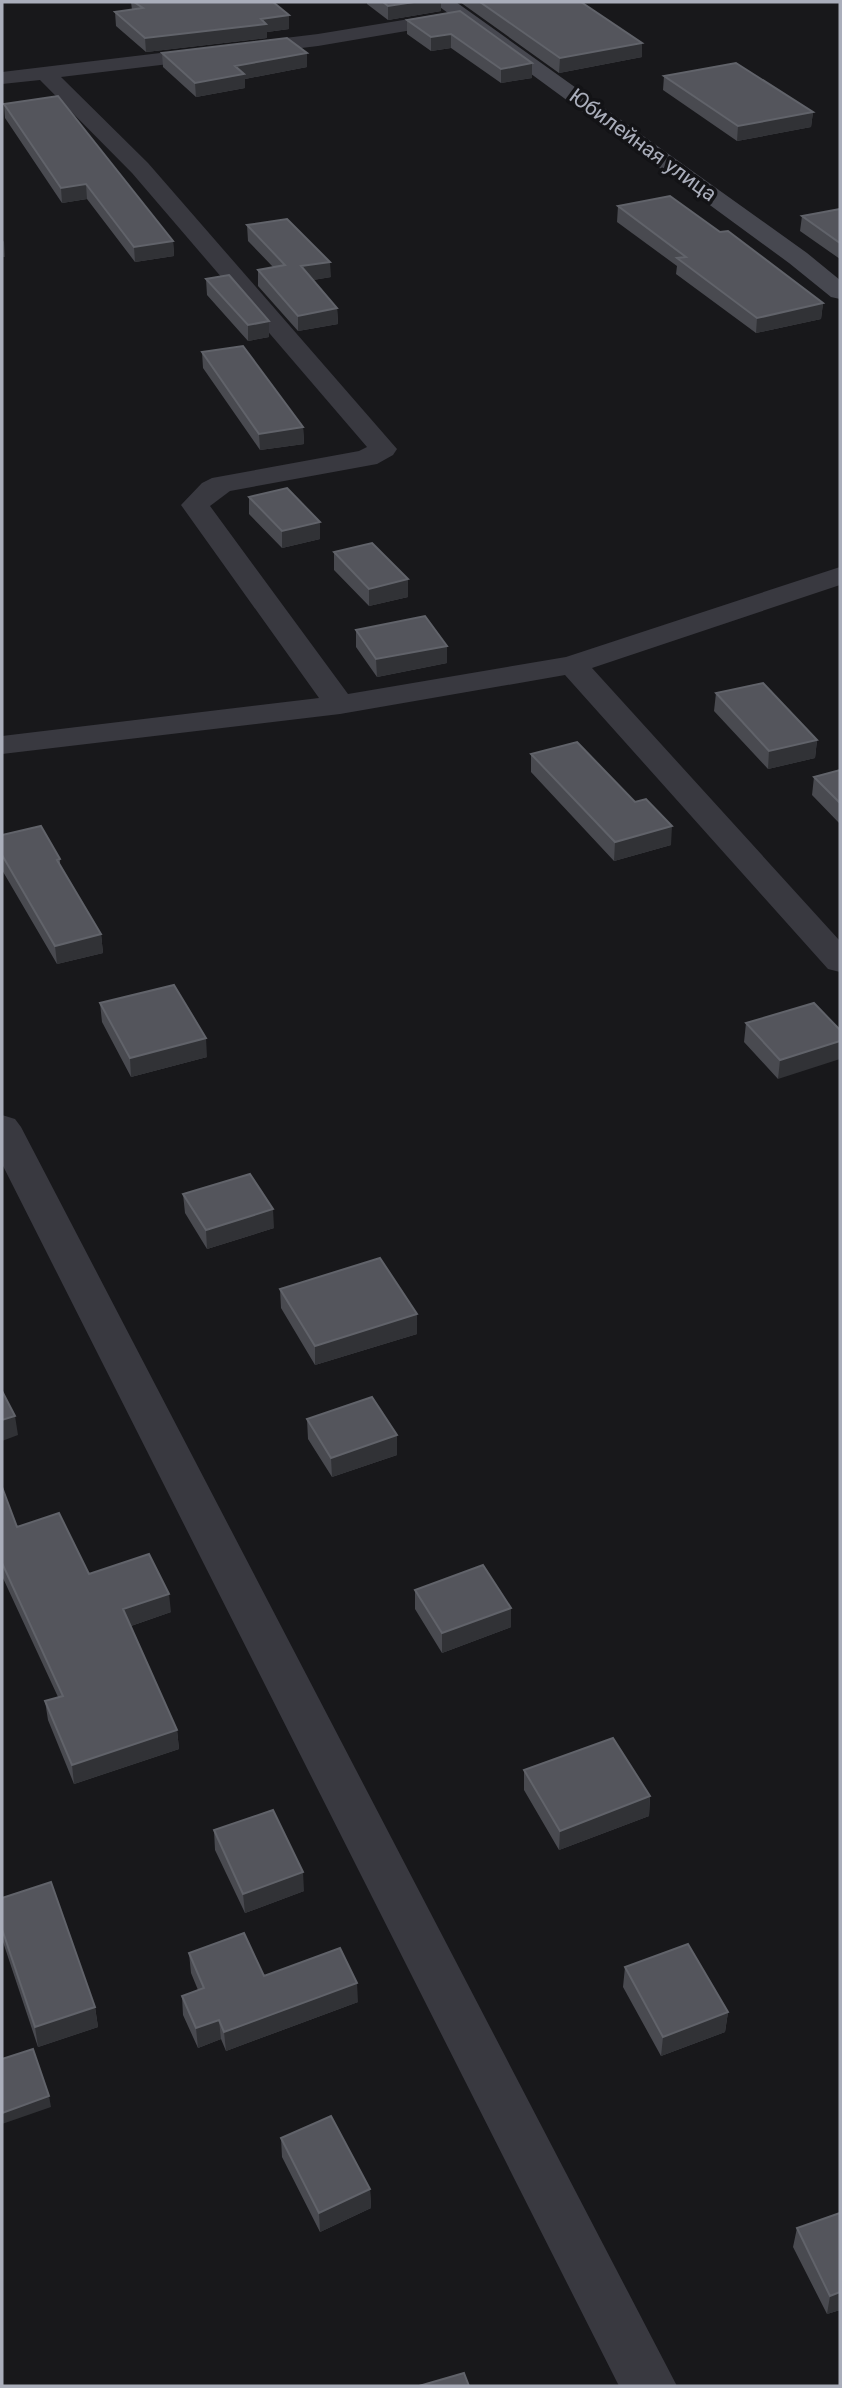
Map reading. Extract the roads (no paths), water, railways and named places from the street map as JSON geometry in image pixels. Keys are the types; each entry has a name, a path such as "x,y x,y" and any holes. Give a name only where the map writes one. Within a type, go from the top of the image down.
{"street":[{"name":"Юбилейная улица","path":"443,2 798,258 840,292"},
{"path":"2,78 318,40 464,16"},
{"path":"44,72 139,168 383,449 367,458 222,484 212,489 195,505 340,705"},
{"path":"2,746 340,705 572,665 840,576"},
{"path":"572,665 840,961"},
{"path":"2,1127 649,2386"}]}
